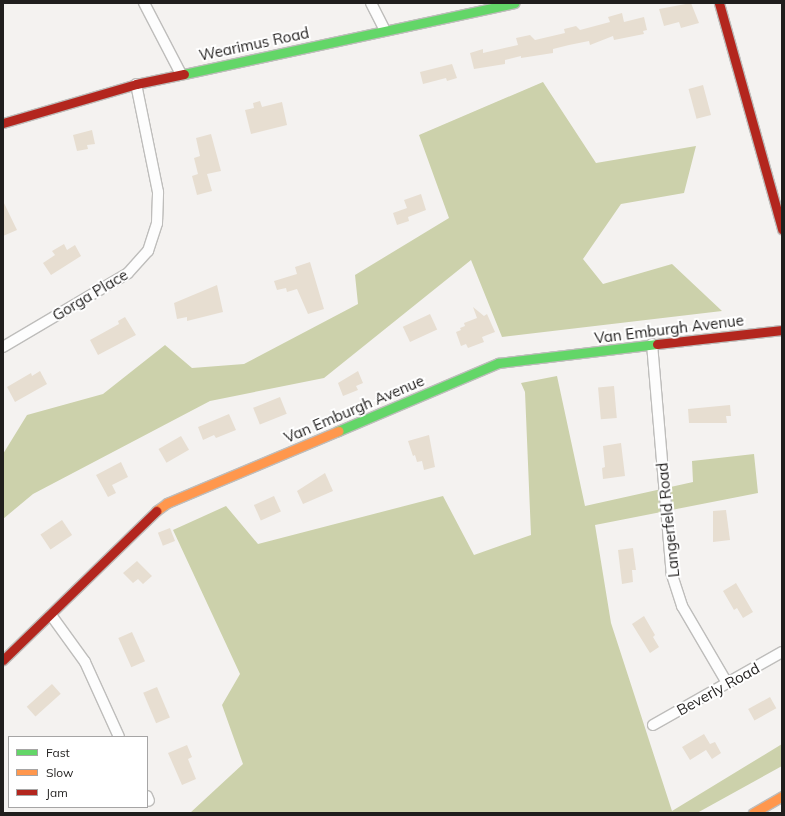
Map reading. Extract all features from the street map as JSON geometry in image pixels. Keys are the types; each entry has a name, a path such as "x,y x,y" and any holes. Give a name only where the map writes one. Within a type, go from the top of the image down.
{"main road":[{"name":"Wearimus Road","path":"3,124 136,84 514,3"},
{"path":"719,3 782,229"},
{"name":"Van Emburgh Avenue","path":"3,660 51,615 155,512 167,504 498,363 782,330"},
{"path":"753,813 782,796"}],"street":[{"path":"144,3 181,74"},
{"path":"371,3 385,30"},
{"name":"Gorga Place","path":"3,347 128,273 150,246 157,223 158,192 136,84"},
{"name":"Langerfeld Road","path":"652,344 672,575 682,606 727,683"},
{"path":"51,615 85,662 119,736"},
{"name":"Beverly Road","path":"653,725 782,652"}],"green space":[{"path":"543,82 596,163 696,146 684,193 621,204 583,259 603,284 672,264 722,311 502,337 471,260 324,378 210,401 33,494 3,519 3,454 27,415 103,394 165,345 192,368 244,364 358,304 355,275 449,218 419,135"},
{"path":"557,376 585,506 693,482 692,461 754,454 758,493 595,525 611,623 672,811 782,744 782,766 697,813 190,813 243,764 222,705 240,674 173,530 226,506 258,544 443,496 474,555 531,535 525,392 521,383"}],"building":[{"path":"691,3 699,23 681,28 679,22 664,26 659,9"},
{"path":"622,13 624,22 644,17 647,30 643,31 644,34 614,40 613,36 590,45 589,41 569,45 553,49 553,53 521,58 521,56 505,60 505,64 474,69 470,53 483,49 483,53 518,45 516,38 530,35 535,40 565,33 564,29 576,26 580,30 610,22 608,17"},
{"path":"452,64 457,78 447,81 446,78 423,84 420,72"},
{"path":"703,85 711,115 697,119 689,89"},
{"path":"260,101 262,107 282,102 287,125 251,134 245,110 254,108 253,103"},
{"path":"92,130 95,144 87,145 88,149 77,151 73,135"},
{"path":"211,134 221,171 207,174 212,191 197,195 192,176 198,174 194,158 200,156 196,138"},
{"path":"421,194 426,210 408,217 409,221 397,225 393,213 407,208 404,200"},
{"path":"3,201 17,230 3,236"},
{"path":"64,244 67,250 75,245 81,256 51,275 43,263 55,255 52,251"},
{"path":"310,262 324,309 308,314 297,289 287,292 286,288 277,290 274,281 297,274 295,267"},
{"path":"217,285 223,312 187,321 187,317 177,319 174,303"},
{"path":"473,307 484,316 487,314 495,332 482,337 484,342 468,348 466,344 461,346 456,332 465,326 464,323 477,318"},
{"path":"430,314 437,329 410,342 403,327"},
{"path":"125,317 136,335 98,355 90,340 119,324 118,321"},
{"path":"40,371 47,384 15,402 7,387 31,373 32,376"},
{"path":"358,371 363,383 356,386 358,390 343,396 338,383"},
{"path":"614,386 617,418 601,419 598,387"},
{"path":"280,397 287,414 260,425 253,408"},
{"path":"730,405 731,416 726,416 727,423 689,423 688,409"},
{"path":"229,414 236,430 216,438 214,435 203,440 198,427"},
{"path":"429,435 435,467 424,470 422,461 417,462 415,455 413,456 408,441"},
{"path":"181,436 189,450 166,463 158,449"},
{"path":"621,443 625,476 603,479 602,468 605,467 603,446"},
{"path":"121,462 128,477 112,485 116,493 108,497 96,475"},
{"path":"325,473 333,491 303,504 297,491"},
{"path":"274,496 281,512 261,520 254,505"},
{"path":"726,510 730,540 713,542 713,511"},
{"path":"62,520 72,535 51,549 40,535"},
{"path":"170,528 175,541 163,546 158,533"},
{"path":"633,548 636,570 632,570 633,582 622,584 618,550"},
{"path":"137,561 152,576 143,584 138,579 133,583 123,573"},
{"path":"736,583 753,612 743,618 737,608 734,610 723,591"},
{"path":"644,616 655,635 653,637 659,647 650,653 632,624"},
{"path":"132,632 145,661 131,667 118,638"},
{"path":"52,684 61,694 35,716 27,707"},
{"path":"157,687 170,717 156,723 143,693"},
{"path":"770,697 776,708 754,720 748,709"},
{"path":"704,734 710,744 715,742 721,753 712,759 706,750 690,760 682,747"},
{"path":"187,745 192,757 188,759 196,779 182,785 168,753"}],"traffic: fast":[{"path":"184,74 514,3"},
{"path":"338,431 498,363 657,344"}],"traffic: slow":[{"path":"156,511 167,503 338,431"},
{"path":"753,813 782,796"}],"traffic: jam":[{"path":"719,3 782,229"},
{"path":"3,123 136,84 184,74"},
{"path":"657,344 782,330"},
{"path":"3,660 156,511"}]}
